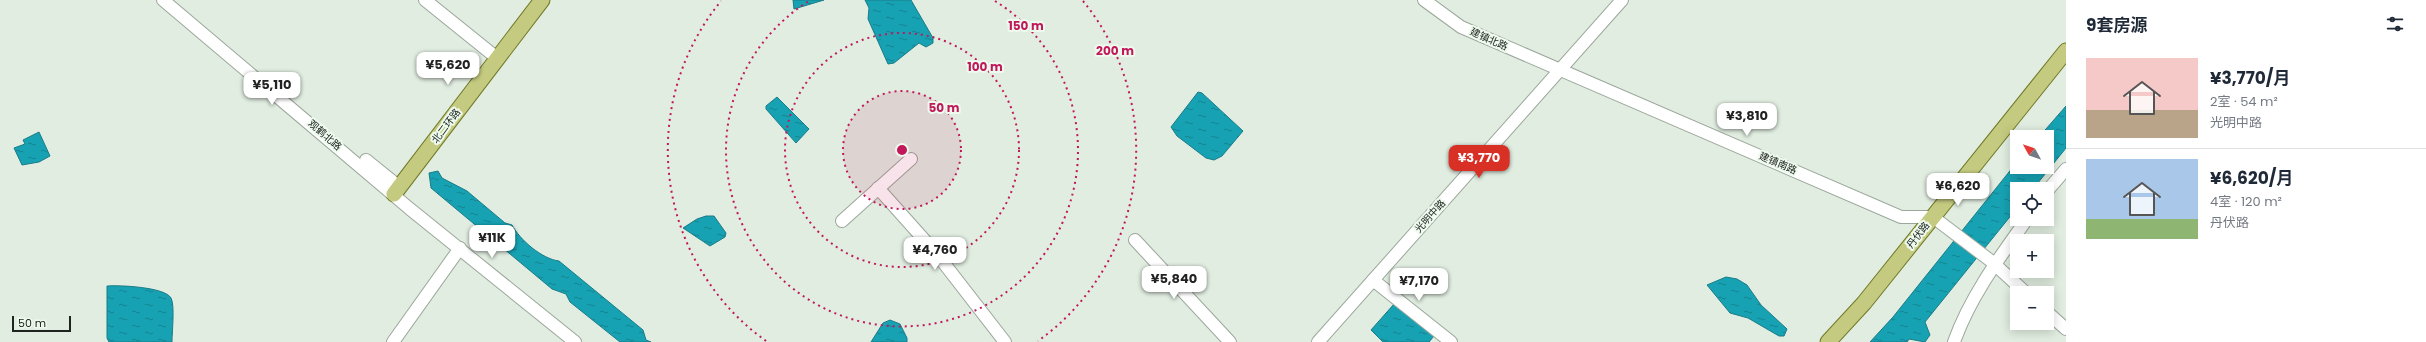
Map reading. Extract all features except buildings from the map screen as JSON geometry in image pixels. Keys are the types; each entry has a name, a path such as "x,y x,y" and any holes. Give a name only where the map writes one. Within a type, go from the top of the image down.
{"main road":[{"name":"北二环路","path":"494,55 530,0"},
{"name":"北二环路","path":"390,188 494,55 542,0"},
{"name":"丹伏路","path":"1828,342 1864,303 2066,51"}],"street":[{"name":"观鹤北路","path":"163,0 390,188"},
{"name":"观鹤北路","path":"176,0 390,188 460,248 575,342"},
{"path":"425,0 494,55"},
{"name":"建镇北路","path":"1424,0 1461,27 1559,70"},
{"name":"光明中路","path":"1318,342 1622,0"},
{"name":"建镇南路","path":"1559,70 1901,217 1933,217"},
{"path":"842,221 911,159"},
{"path":"2054,183 2066,169"},
{"path":"878,188 936,253 1005,342"},
{"path":"1933,217 1992,262 2018,286"},
{"path":"1954,342 1964,314 1992,262 2020,226"},
{"path":"1135,240 1230,342"},
{"path":"393,342 460,248"},
{"path":"1373,280 1451,342"},
{"path":"2054,318 2066,329"}],"water":[{"path":"793,0 824,0 794,9"},
{"path":"865,0 911,0 933,38 933,43 926,47 919,43 894,63 888,64 868,19 869,8"},
{"path":"1198,92 1202,93 1243,131 1222,156 1214,160 1206,158 1177,136 1171,127"},
{"path":"777,97 809,129 796,143 766,109 766,106"},
{"path":"2066,106 2066,148 2054,163 2054,130 2045,130"},
{"path":"39,132 50,156 39,162 22,165 14,148 25,144 23,140"},
{"path":"438,171 442,178 467,191 505,223 512,225 520,237 532,248 546,257 559,261 643,330 646,340 651,342 620,342 570,302 566,294 552,289 431,188 429,173"},
{"path":"2010,171 2010,174 2045,174 2039,182 2010,182 2010,217 1925,322 1930,335 1925,342 1909,339 1907,342 1870,342 1893,317"},
{"path":"706,216 714,216 726,233 725,237 710,246 683,228 697,219"},
{"path":"1726,277 1737,279 1747,285 1761,305 1787,329 1784,336 1779,336 1748,318 1730,313 1707,285"},
{"path":"107,286 151,289 167,294 171,298 173,306 172,342 109,342 107,338"},
{"path":"1394,304 1434,336 1429,342 1383,342 1371,330"},
{"path":"890,320 900,324 907,338 907,342 871,342 883,323"}]}
